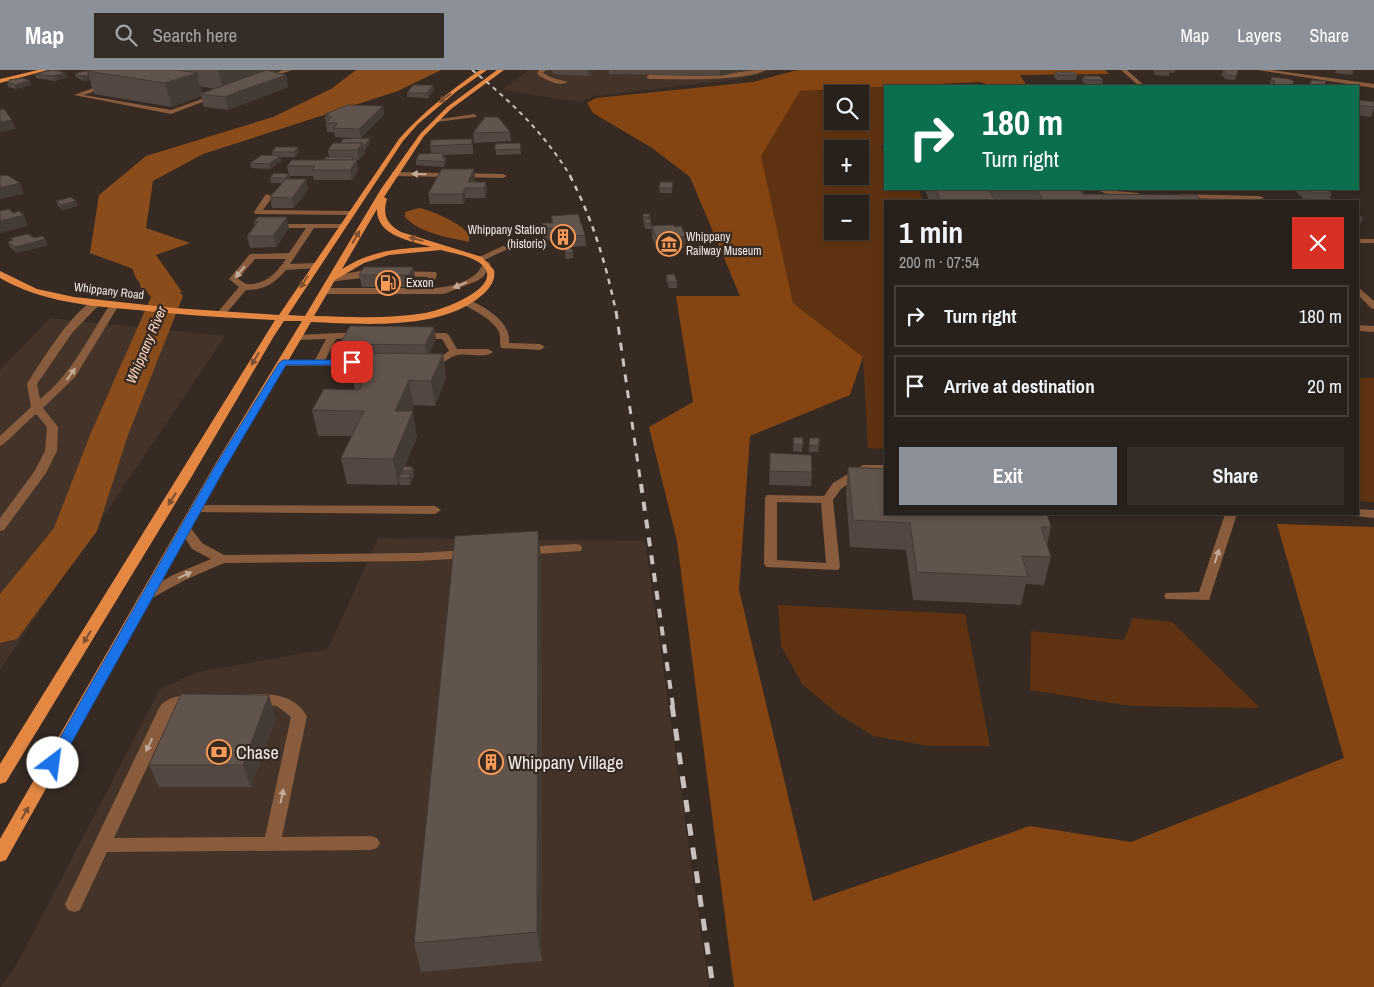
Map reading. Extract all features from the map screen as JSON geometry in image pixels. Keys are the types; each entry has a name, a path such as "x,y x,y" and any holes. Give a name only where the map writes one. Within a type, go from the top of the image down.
{"main road":[{"path":"0,81 45,70"},
{"path":"0,855 197,509 385,189 422,135 436,120 449,108 501,70"},
{"path":"0,778 281,318 350,213 401,140 416,123 432,108 480,71"},
{"path":"385,189 380,207 382,221 386,228 398,234 462,252 483,261"},
{"path":"332,279 360,261 390,252 438,249 462,252"},
{"name":"Whippany Road","path":"0,274 20,285 42,293 140,308 281,318 417,317 442,312 477,295 487,285 491,275 483,261"}],"street":[{"path":"262,80 288,70"},
{"path":"543,70 539,73 550,80 565,82"},
{"path":"649,77 705,78 763,70"},
{"path":"1124,70 1141,85"},
{"path":"1260,70 1373,84"},
{"path":"110,84 77,94 171,112 226,93"},
{"path":"436,120 474,116 449,108"},
{"path":"395,174 503,176"},
{"path":"1101,190 1111,194 1148,196"},
{"path":"1251,190 1262,200"},
{"path":"269,196 258,212 350,213"},
{"path":"1173,196 1198,199 1262,200"},
{"path":"263,226 342,226"},
{"path":"290,256 253,256 234,279 244,287 260,287 269,284 284,266 312,226"},
{"path":"1359,241 1374,242"},
{"path":"325,292 444,291 460,286 481,274 483,261 506,248"},
{"path":"284,266 315,266"},
{"path":"332,279 360,274 433,274 426,292"},
{"path":"216,314 244,287"},
{"path":"1359,291 1374,306"},
{"path":"0,527 40,473 51,451 54,427 37,408 32,384 48,358 80,316 96,302"},
{"path":"466,302 494,320 505,330 507,338 504,346"},
{"path":"0,443 10,429 37,408 72,374 114,305"},
{"path":"1359,328 1374,329"},
{"path":"299,337 367,336"},
{"path":"406,336 445,336 454,352"},
{"path":"318,362 332,337"},
{"path":"420,362 438,362 454,352 504,346 540,347"},
{"path":"283,363 392,362"},
{"path":"827,500 771,498 772,564 834,567 827,500 837,486 863,468 884,468"},
{"path":"197,509 435,510"},
{"path":"1359,513 1374,514"},
{"path":"1171,596 1204,597 1231,515"},
{"path":"186,530 197,546 222,559"},
{"path":"507,552 576,548"},
{"path":"149,594 180,577 222,559 418,557 477,553"},
{"path":"238,700 276,699 291,704 299,716 272,844"},
{"path":"74,904 167,708 172,703 181,701 209,700"},
{"path":"102,845 371,843"}],"shaded area":[{"path":"356,70 441,70 398,91 203,154 153,181 146,228 190,243 156,255 182,292 141,288 136,270 90,253 99,195 146,156 273,117 331,89"},
{"path":"528,70 775,70 740,79 595,96 580,102 503,89"},
{"path":"797,70 1105,70 1109,74 1020,75 1026,85 989,85 980,82 884,85 884,87 869,88 869,85 824,85 824,90 800,91 761,156 793,303 863,357 850,395 750,436 739,590 813,901 1030,826 1131,842 1344,758 1277,524 1374,527 1374,987 734,987 677,541 649,427 693,402 676,296 740,296 690,177 652,148 593,113 587,103 596,98 753,82"},
{"path":"884,87 884,145 881,145 884,153 884,190 919,191 923,200 884,200 884,449 868,448 863,357 793,303 760,156 799,91 824,90 824,130 869,130 869,88"},
{"path":"419,208 439,215 460,226 469,235 469,242 427,231 411,223 405,217 405,212"},
{"path":"50,318 225,336 0,670 0,370"},
{"path":"1359,378 1374,378 1374,502 1359,501"},
{"path":"378,538 645,541 709,987 1,987 17,964 160,689 198,672 328,649"},
{"path":"778,605 965,614 990,746 930,746 873,736 838,714 802,684 781,646"},
{"path":"1133,618 1172,622 1260,708 1130,706 1030,690 1031,631 1124,640"}],"building":[{"path":"51,70 66,73 53,76 35,74"},
{"path":"179,70 197,73 165,83 87,71"},
{"path":"266,70 286,75 225,97 200,94"},
{"path":"1223,70 1238,70 1236,76 1225,74 1226,72 1223,72"},
{"path":"87,71 89,75 82,76 75,73"},
{"path":"1055,72 1074,72 1077,75 1058,75"},
{"path":"1083,76 1099,76 1103,80 1087,80"},
{"path":"1272,77 1294,81 1292,85 1273,85 1275,81 1271,80"},
{"path":"22,78 30,80 15,85 7,82 9,80"},
{"path":"1312,80 1326,81 1325,85 1309,84"},
{"path":"413,85 433,85 427,93 407,93"},
{"path":"1359,100 1374,102 1374,107 1359,105"},
{"path":"348,105 383,106 359,129 333,128 338,123 326,123 332,117 325,117 329,114 325,114"},
{"path":"4,109 12,120 0,122 0,110"},
{"path":"485,117 498,117 510,132 473,133"},
{"path":"370,138 365,145 363,143 340,143 343,139"},
{"path":"472,139 472,144 430,146 431,140"},
{"path":"333,143 363,143 357,150 328,150"},
{"path":"520,143 521,149 495,150 495,144"},
{"path":"276,147 298,147 294,152 272,152"},
{"path":"444,153 442,158 446,158 444,162 416,160 419,154"},
{"path":"262,155 280,156 269,164 250,163"},
{"path":"326,157 353,157 351,160 324,160"},
{"path":"292,160 357,160 350,170 312,170 315,166 287,166"},
{"path":"442,169 474,169 468,182 486,182 484,188 465,188 462,194 428,194"},
{"path":"274,173 289,174 285,178 270,178"},
{"path":"7,175 20,183 0,188 0,176"},
{"path":"286,179 306,179 292,198 270,197"},
{"path":"660,182 673,182 672,188 659,188"},
{"path":"936,190 989,190 995,200 940,200"},
{"path":"1037,190 1080,190 1083,194 1197,195 1201,200 1043,200"},
{"path":"1309,190 1328,190 1332,193 1313,193"},
{"path":"71,197 76,201 61,205 56,201"},
{"path":"9,209 13,213 19,211 24,215 0,221 0,211"},
{"path":"578,214 585,235 557,237 554,228 544,229 542,223 553,223 551,216"},
{"path":"643,214 649,214 650,217 643,217"},
{"path":"258,217 287,217 273,236 247,236 258,222 254,222"},
{"path":"644,219 650,219 651,223 645,224"},
{"path":"674,225 675,227 681,226 686,236 679,237 681,240 658,242 652,226"},
{"path":"28,234 34,238 42,236 45,239 15,247 8,242 13,240 11,238"},
{"path":"571,248 573,252 566,253 565,249"},
{"path":"364,267 413,267 409,275 359,275"},
{"path":"674,274 677,282 669,282 666,275"},
{"path":"350,326 434,327 425,345 340,344"},
{"path":"368,353 443,354 431,381 409,380 395,411 413,411 393,459 341,458 364,411 312,410 324,389 359,390 364,381 353,380"},
{"path":"794,437 803,438 803,445 793,444"},
{"path":"810,438 819,438 819,446 809,445"},
{"path":"770,453 811,455 812,472 770,471"},
{"path":"404,466 413,467 412,471 402,471"},
{"path":"848,467 884,469 884,515 1047,515 1051,527 1041,527 1051,557 1022,556 1028,577 917,572 910,523 853,520"},
{"path":"400,474 411,474 409,478 399,478"},
{"name":"Whippany Village","path":"538,531 537,932 414,943 455,536"},
{"path":"181,694 269,695 243,765 149,765"}],"waterway":[{"name":"Whippany River","path":"0,627 75,531 109,435 167,296 151,278 134,239"}],"railway":[{"path":"472,70 539,132 571,177"},
{"path":"570,176 598,242 616,312"},
{"path":"616,311 641,485"},
{"path":"641,484 673,706"},
{"path":"672,705 713,987"}],"place":[{"name":"Whippany Station (historic)","path":"563,237"},
{"name":"Whippany Railway Museum","path":"669,244"},
{"name":"Exxon","path":"388,283"},
{"name":"Chase","path":"219,752"},
{"name":"Whippany Village","path":"491,762"}],"route":[{"path":"53,763 186,530 219,468 283,363 352,362"}]}
